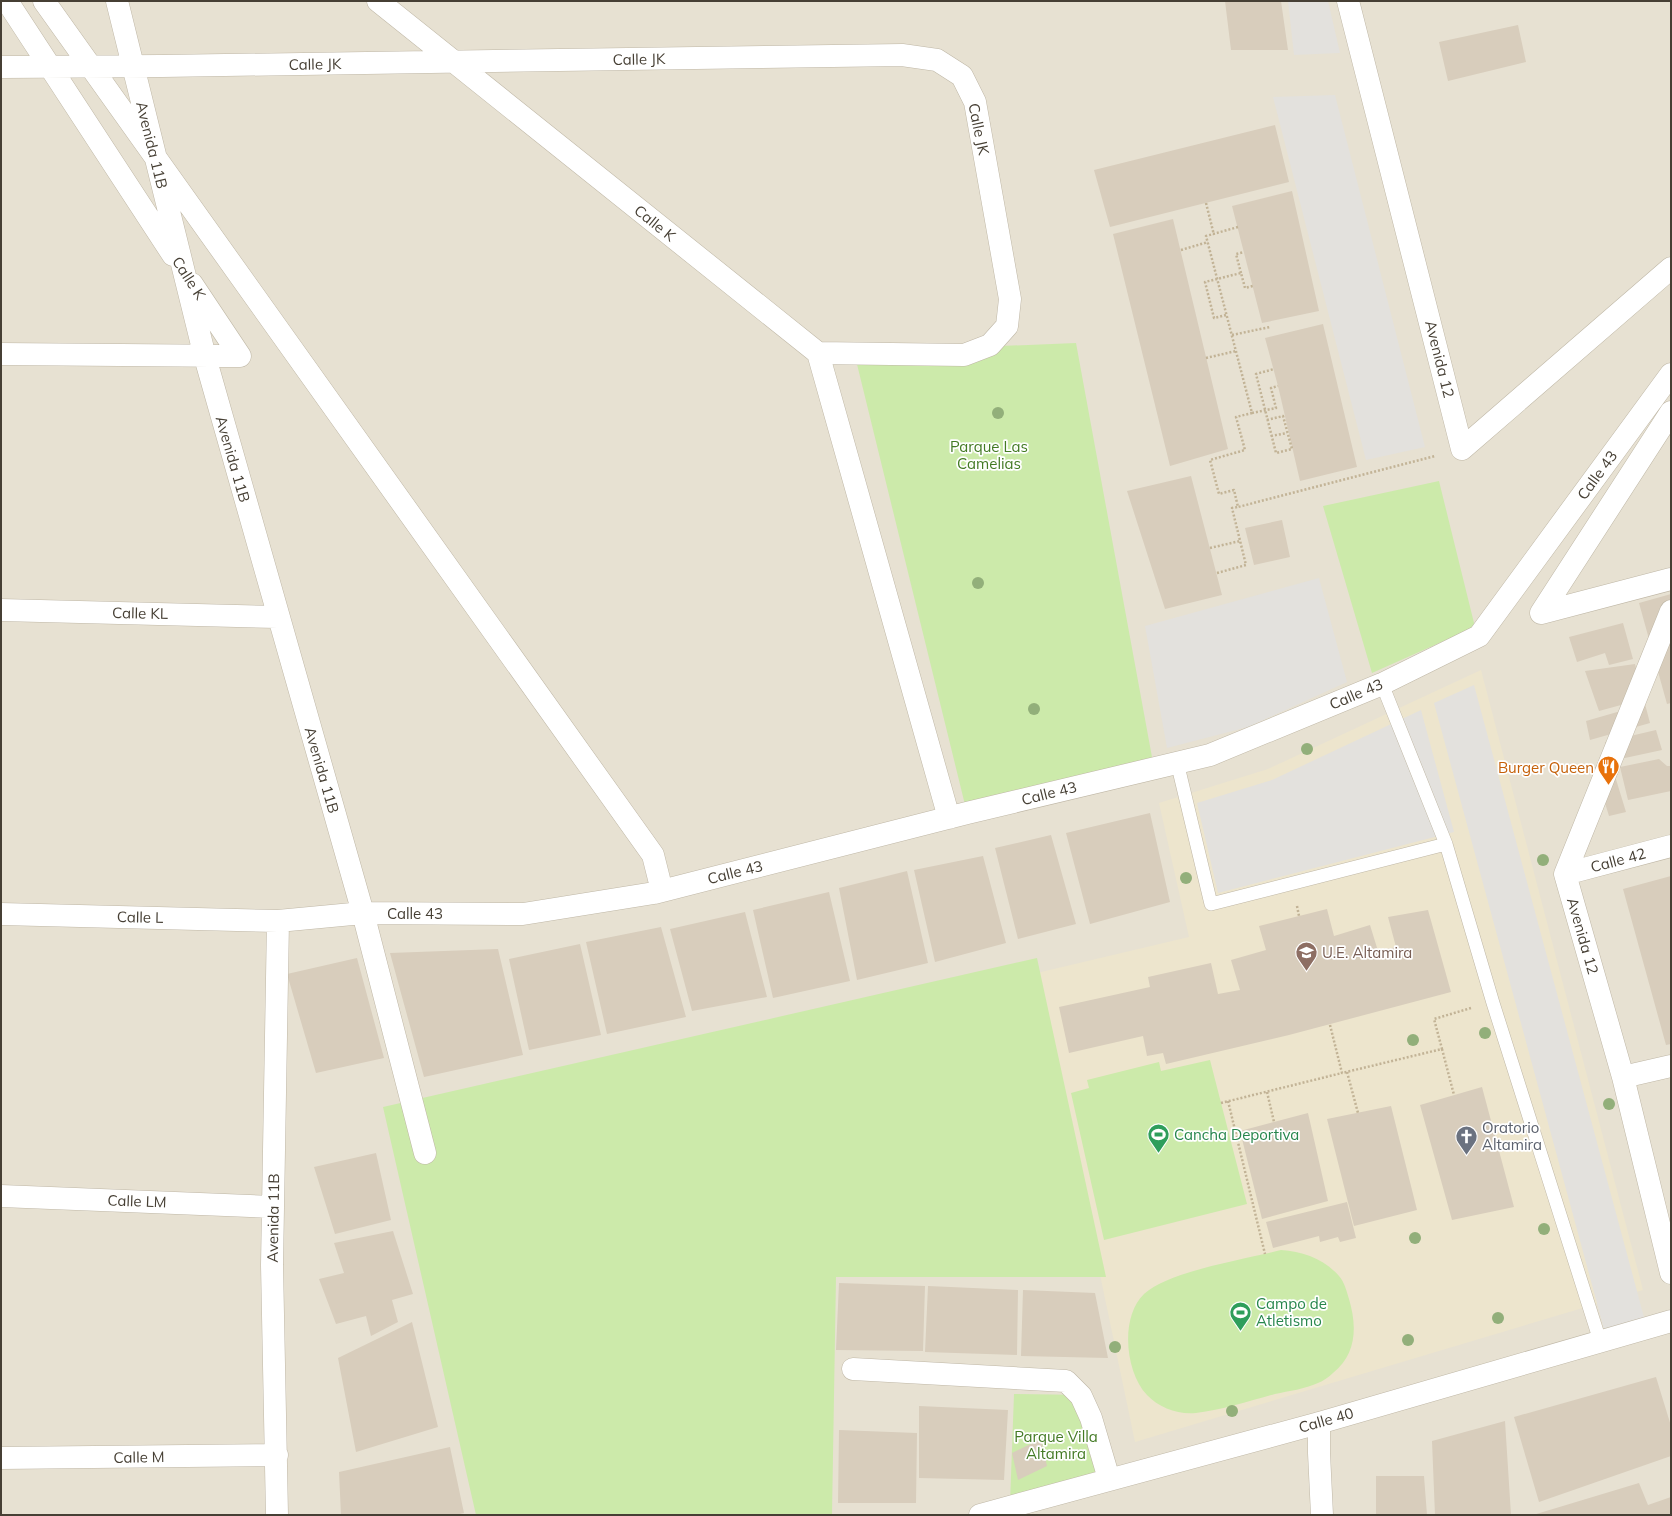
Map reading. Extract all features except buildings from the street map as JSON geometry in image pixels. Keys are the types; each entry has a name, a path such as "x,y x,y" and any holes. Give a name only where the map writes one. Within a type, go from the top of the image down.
{"street":[{"name":"Calle K","path":"1,354 205,357 240,356 7,1"},
{"path":"44,1 653,855 662,891"},
{"name":"Avenida 11B","path":"117,1 205,357 363,913 425,1153"},
{"name":"Calle K","path":"378,1 818,353"},
{"name":"Avenida 12","path":"1348,1 1462,449"},
{"name":"Calle JK","path":"1,67 902,55 937,60 962,76 975,102 1010,298 1007,326 990,345 964,355 818,353"},
{"path":"1462,449 1671,268"},
{"path":"818,353 949,818"},
{"name":"Calle 43","path":"278,921 363,913 523,914 662,891 949,818 1210,755 1382,684 1479,636 1671,374"},
{"name":"Calle 43","path":"1671,412 1541,614 1671,579"},
{"name":"Calle KL","path":"1,610 278,617"},
{"path":"1565,874 1671,611"},
{"name":"Calle 42","path":"1565,874 1671,846"},
{"name":"Avenida 12","path":"1565,874 1623,1077 1671,1273"},
{"name":"Calle L","path":"1,914 278,921"},
{"name":"Avenida 11B","path":"277,1515 273,1207 278,921"},
{"path":"1623,1077 1671,1066"},
{"name":"Calle LM","path":"1,1196 273,1207"},
{"name":"Calle 40","path":"980,1515 1319,1422 1671,1321"},
{"path":"853,1369 1066,1381 1081,1396 1091,1418 1109,1479"},
{"path":"1319,1422 1322,1515"},
{"name":"Calle M","path":"1,1458 277,1455"}],"lane":[{"path":"1382,684 1446,844 1493,1003 1600,1341"},
{"path":"1177,762 1212,904 1446,844"}],"path":[{"path":"1206,203 1214,235"},
{"path":"1238,228 1206,236 1252,414"},
{"path":"1181,250 1208,242"},
{"path":"1244,252 1236,254 1241,273 1245,288 1253,286"},
{"path":"1226,315 1214,318 1205,282 1241,273"},
{"path":"1232,335 1270,326"},
{"path":"1206,358 1236,351"},
{"path":"1267,420 1283,416 1292,449 1276,453 1264,410 1256,374 1274,369"},
{"path":"1238,507 1234,490 1219,494 1210,460 1245,450 1236,417 1276,408 1271,388 1278,386"},
{"path":"1271,436 1287,433"},
{"path":"1217,573 1246,565 1232,508 1462,449"},
{"path":"1210,548 1240,541"},
{"path":"1295,902 1299,916"},
{"path":"1454,1095 1434,1019 1493,1003"},
{"path":"1330,1025 1342,1073"},
{"path":"1221,1103 1442,1049"},
{"path":"1347,1072 1358,1113"},
{"path":"1267,1092 1274,1122"},
{"path":"1228,1101 1265,1254"}],"shaded area":[{"path":"1,1 1671,1 1671,1515 1,1515"},
{"path":"1288,1 1328,1 1340,53 1294,55"},
{"path":"1335,95 1425,447 1366,460 1273,97"},
{"path":"1319,578 1347,682 1248,727 1167,748 1145,626"},
{"path":"1481,670 1643,1290 1135,1442 1037,973 1189,937 1159,803 1268,769"},
{"path":"1474,685 1645,1321 1604,1329 1434,703"},
{"path":"1421,710 1454,832 1218,893 1197,803 1272,780"}],"green space":[{"name":"Parque Las Camelias","path":"1076,343 1154,768 967,813 854,352"},
{"path":"1439,481 1475,627 1372,673 1323,506"},
{"path":"1037,958 1106,1277 836,1277 832,1515 476,1515 383,1107"},
{"name":"Cancha Deportiva","path":"1210,1060 1247,1204 1104,1240 1071,1093 1089,1088 1087,1080 1159,1062 1161,1071"},
{"name":"Campo de Atletismo","path":"1281,1250 1305,1254 1319,1260 1333,1270 1342,1281 1352,1309 1354,1329 1351,1348 1341,1365 1328,1377 1313,1385 1206,1412 1176,1412 1157,1404 1152,1400 1140,1385 1134,1373 1128,1344 1131,1316 1136,1304 1144,1294 1156,1286 1189,1272"},
{"name":"Parque Villa Altamira","path":"1014,1394 1087,1395 1111,1475 1010,1503"}],"place":[{"name":"Burger Queen","path":"1609,786"},
{"name":"U.E. Altamira","path":"1306,972"},
{"name":"Cancha Deportiva","path":"1159,1154"},
{"name":"Oratorio Altamira","path":"1467,1156"},
{"name":"Campo de Atletismo","path":"1241,1332"}]}
